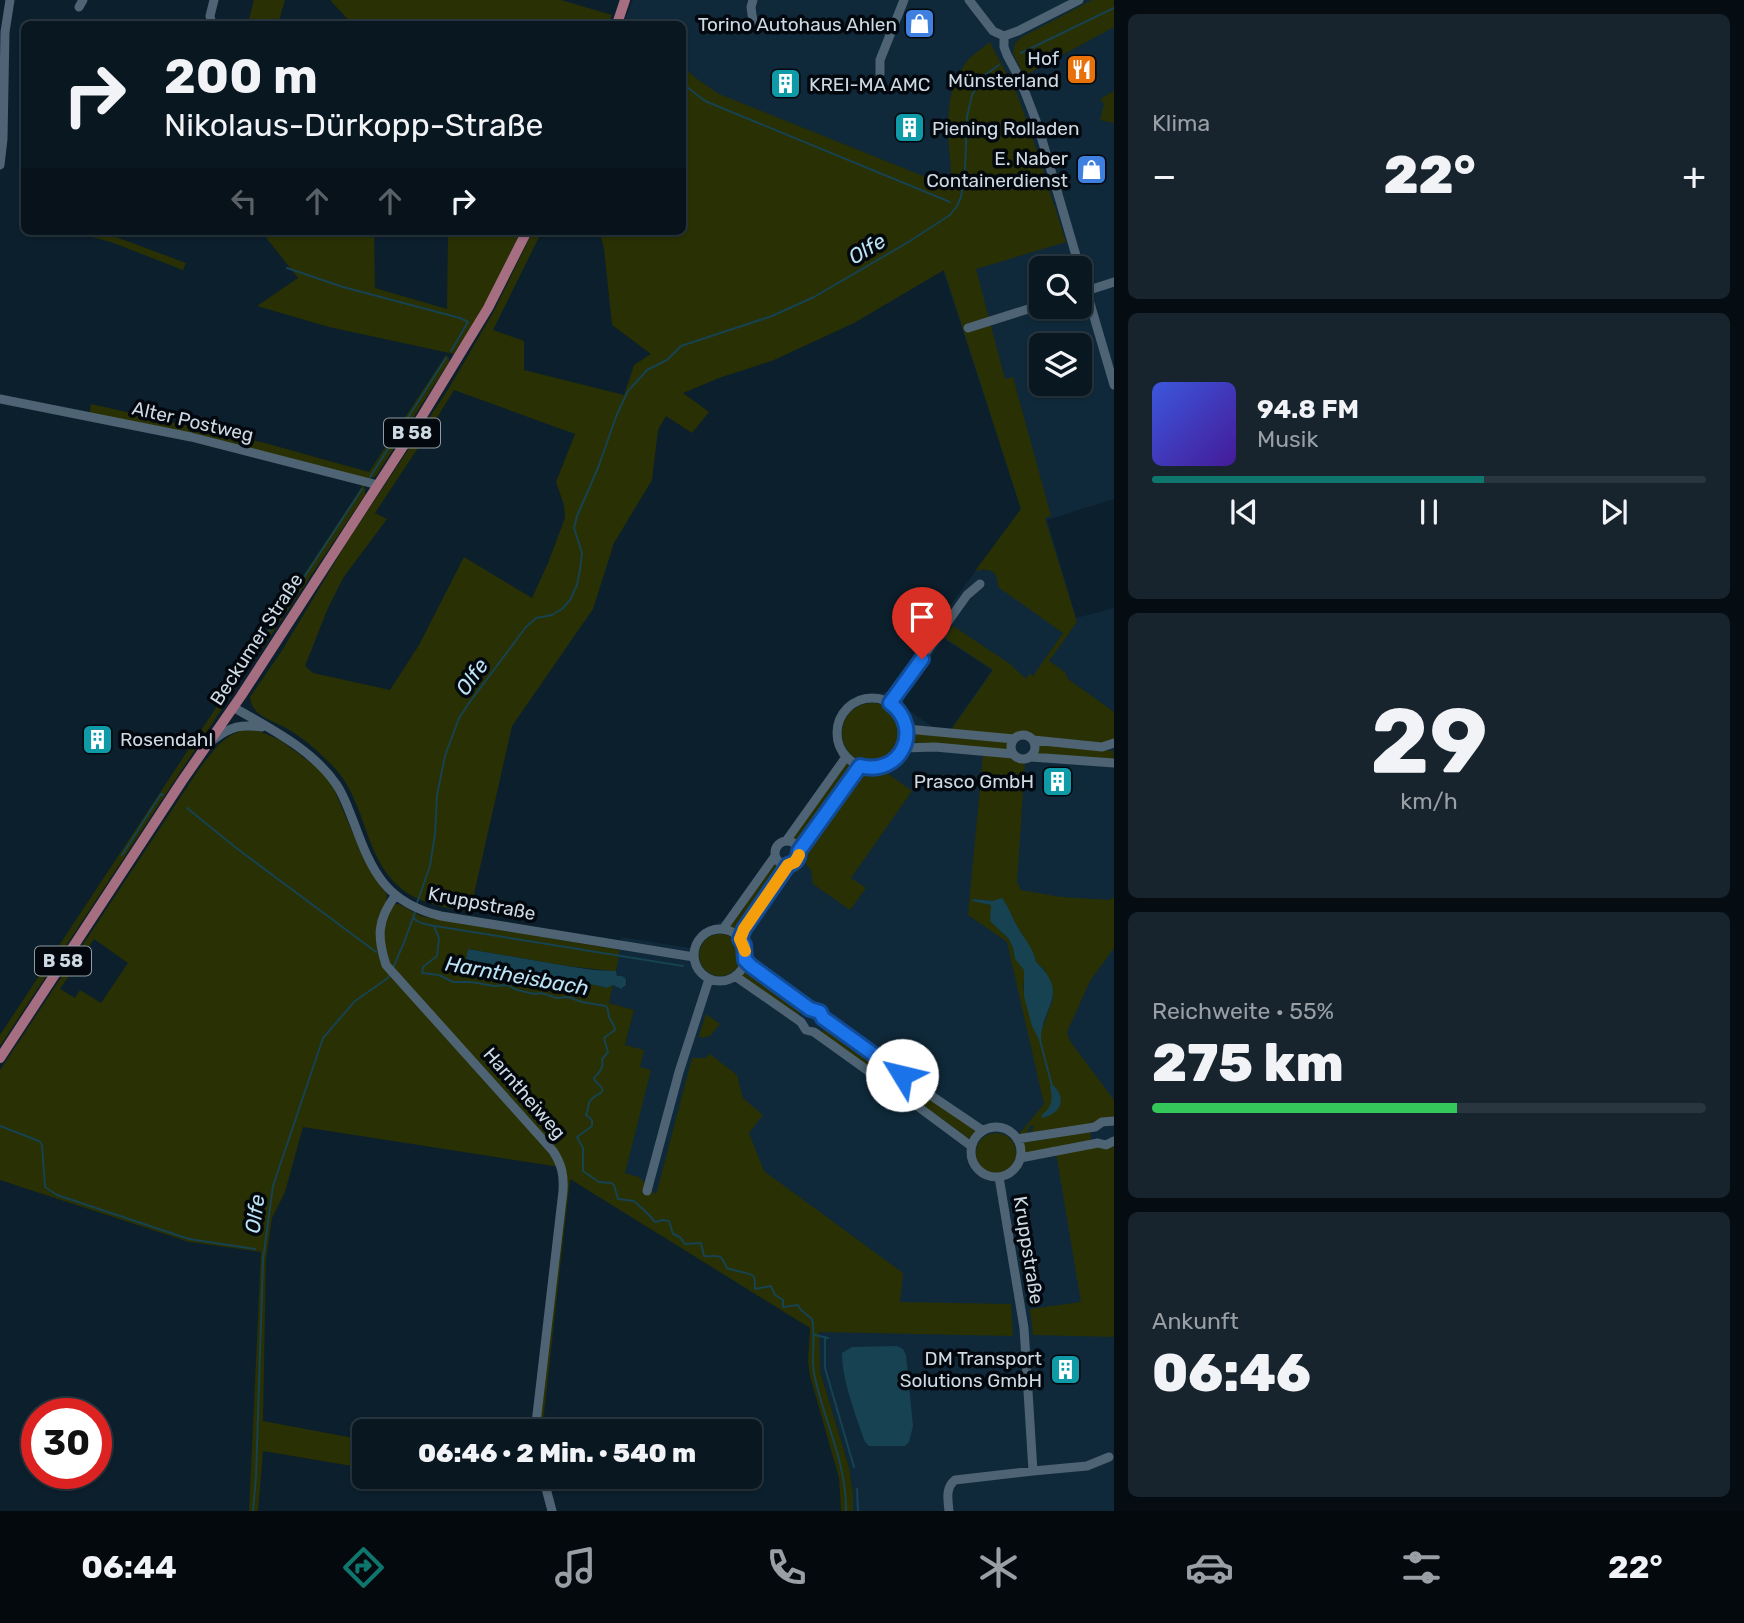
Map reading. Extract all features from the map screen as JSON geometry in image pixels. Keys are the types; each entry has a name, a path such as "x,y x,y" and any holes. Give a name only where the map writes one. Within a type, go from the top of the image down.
{"main road":[{"path":"618,21 625,0"},
{"name":"Beckumer Straße","path":"0,1058 378,485 471,337 525,235"}],"street":[{"path":"0,165 5,32 10,0"},
{"path":"211,21 214,0"},
{"path":"753,0 753,22"},
{"path":"880,74 880,60 904,0"},
{"path":"969,0 993,31 1004,36 1018,32 1079,0"},
{"path":"1004,36 1007,55 1020,79 1038,126 1073,256"},
{"path":"1092,288 1114,282"},
{"path":"968,328 1029,309"},
{"path":"1092,318 1114,385"},
{"name":"Alter Postweg","path":"0,399 191,437 378,485"},
{"path":"890,703 967,595 981,584"},
{"path":"864,699 878,699 890,703 903,717 907,729 904,748 897,758 884,766 873,768 860,766 846,757 837,739 843,713 852,704 864,699"},
{"name":"Kruppstraße","path":"233,708 288,740 320,765 337,785 367,857 379,877 395,896 408,905 423,912 541,933 694,954"},
{"path":"208,744 219,735 239,726 267,728"},
{"path":"907,729 1014,739 1024,735 1033,740 1102,747 1114,743"},
{"path":"1014,739 1011,747 1013,754 1023,760 1031,757 1114,763"},
{"path":"1031,757 1035,748 1033,740"},
{"path":"904,748 936,747 1013,754"},
{"path":"723,929 775,856 778,845 786,841 846,757"},
{"path":"740,939 788,865 797,859 799,851 860,766"},
{"path":"786,841 794,844 799,851"},
{"path":"775,856 780,863 788,865"},
{"name":"Harntheiweg","path":"395,896 381,919 379,936 386,965 553,1151 564,1176 537,1419"},
{"path":"723,929 733,932 740,939 744,945 745,960 735,976 723,981 709,979 701,974 694,954 705,933 723,929"},
{"path":"745,960 779,988 810,1009 820,1012 823,1018 982,1130"},
{"name":"Kruppstraße","path":"735,976 801,1023 806,1030 814,1032 892,1088 897,1095 905,1097 971,1146 970,1155 980,1172 989,1177 1006,1175 1018,1165 1020,1158"},
{"path":"647,1191 709,979"},
{"path":"801,1023 803,1014 810,1009"},
{"path":"814,1032 821,1027 823,1018"},
{"path":"892,1088 894,1079 902,1075"},
{"path":"905,1097 913,1092 914,1084"},
{"path":"1017,1139 1095,1127 1102,1122 1113,1123"},
{"path":"971,1146 982,1130 999,1127 1006,1129 1017,1139 1021,1148 1020,1158 1098,1143 1107,1145 1114,1141"},
{"path":"1095,1127 1094,1135 1098,1143"},
{"name":"Kruppstraße","path":"999,1177 1024,1328 1033,1471"},
{"path":"949,1511 948,1493 954,1480 1087,1466 1109,1457"},
{"path":"546,1489 552,1511"}],"shaded area":[{"path":"633,0 1114,0 1114,499 1047,520 1076,618 1114,608 1114,1511 853,1511 849,1467 820,1371 815,1331 589,1190 634,1010 609,1003 613,985 621,989 627,982 617,976 616,971 621,937 690,948 704,931 727,918 768,861 775,845 785,837 837,764 839,757 833,734 839,713 857,696 887,692 1021,509 917,190 697,106 686,98 686,21 624,21","holes":["944,639 992,670 950,730 936,729 904,707 903,698"]},
{"path":"1001,898 1031,948 1036,962 1052,983 1052,1001 1042,1028 1041,1040 1032,1026 1024,996 1024,970 1015,959 1009,939 990,921 991,905 972,901 993,901"},
{"path":"468,949 567,966 616,971 617,976 626,979 626,985 621,989 613,985 607,988 464,968"},
{"path":"1053,1085 1060,1096 1060,1106 1053,1114 1041,1118 1050,1105 1050,1086"},
{"path":"897,1346 903,1349 906,1355 913,1426 909,1442 905,1446 869,1446 865,1442 850,1398 842,1353 852,1347"}],"green space":[{"path":"254,0 285,0 279,21 249,19"},
{"path":"330,0 561,0 612,15 610,21 349,21"},
{"path":"1092,0 1114,0 1114,27 1024,76 1013,53 1015,43"},
{"path":"990,42 1017,94 1066,242 976,269 1005,379 1013,377 1051,516 1045,518 1077,622 1049,661 1065,672 1068,679 1114,712 1114,739 1105,743 1024,733 1015,736 951,730 993,670 945,638 953,626 1010,664 1026,679 1029,674 1033,676 1063,633 998,587 992,572 975,571 1021,509 944,270 854,323 774,360 683,393 709,412 692,433 666,416 658,430 652,480 614,543 593,609 512,726 470,912 429,903 405,891 391,879 381,864 353,796 338,771 304,740 258,713 250,697 281,652 347,542 449,388 494,311 531,235 540,235 493,330 524,341 524,370 624,395 634,365 651,354 612,325 600,235 686,235 686,70 719,94 948,186 951,171 948,115 951,94 959,73 973,55","holes":["454,390 575,434 556,482 564,505 565,518 532,598 464,557 419,645 390,690 313,673 305,666 343,578 387,519 375,513"]},
{"path":"1114,91 1114,123 1100,120 1104,104 1100,99"},
{"path":"84,235 116,237 186,263 183,270 111,242"},
{"path":"264,235 374,235 375,288 447,309 448,235 519,235 484,306 454,354 329,327 257,306 298,278"},
{"path":"446,355 449,362 376,476 370,479 89,415 91,404 265,443 369,472"},
{"path":"363,485 365,495 0,1046 0,1035"},
{"path":"866,703 878,703 897,716 902,733 900,745 889,758 878,763 866,763 847,750 842,739 842,727 855,708"},
{"path":"252,728 280,740 318,768 333,787 364,859 385,891 386,902 391,905 399,904 421,916 620,950 616,971 567,966 468,949 465,968 607,988 613,985 609,1003 634,1010 625,1045 644,1050 640,1067 651,1070 625,1173 639,1177 656,1195 692,1058 705,1058 710,1054 737,1075 743,1098 763,1115 749,1133 764,1171 903,1273 900,1302 1011,1304 1013,1336 819,1332 820,1371 849,1467 853,1511 841,1511 839,1478 810,1376 810,1328 570,1179 543,1419 538,1419 565,1191 560,1167 303,1127 285,1192 272,1218 266,1260 263,1421 352,1438 352,1466 263,1451 258,1511 249,1511 261,1252 189,1242 0,1180 0,1070 199,769 221,743 235,733","holes":["94,939 128,963 101,1003 80,990 75,998 60,989"]},
{"path":"912,732 1010,741 1009,751 911,742"},
{"path":"1039,744 1113,751 1114,761 1038,754"},
{"path":"983,755 1013,756 1025,762 1017,882 1021,890 1061,897 1109,900 1114,897 1114,948 1090,981 1067,1032 1070,1041 1114,1100 1114,1118 1092,1125 1031,1133 1034,1126 1030,1125 1026,1137 1019,1134 1044,1104 1007,942 968,915","holes":["973,899 1003,899 1036,962 1044,969 1053,990 1053,999 1041,1032 1023,988 1025,972 1013,953 1009,939 1000,931 991,905"]},
{"path":"847,761 856,767 800,845 791,840"},
{"path":"884,771 912,791 851,878 866,888 850,910 813,884 811,870 805,863 797,873 796,865 802,851 859,773"},
{"path":"775,863 783,869 738,932 729,928"},
{"path":"720,934 735,940 741,955 735,970 720,976 705,970 699,955 705,940"},
{"path":"746,967 803,1008 798,1016 741,976"},
{"path":"706,1014 720,1024 710,1036 701,1038 699,1036"},
{"path":"827,1025 895,1073 890,1082 821,1033"},
{"path":"918,1090 977,1131 971,1140 913,1098"},
{"path":"1090,1131 1091,1140 1024,1154 1023,1143"},
{"path":"996,1133 1004,1134 1010,1139 1015,1145 1015,1161 1010,1167 1004,1172 996,1173 988,1172 982,1167 977,1161 976,1153 977,1145 982,1139 988,1134"},
{"path":"1114,1144 1114,1337 1033,1335 1030,1309 1081,1302 1056,1152"}],"waterway":[{"name":"Olfe","path":"1021,53 1114,8"},
{"name":"Olfe","path":"417,903 430,866 437,795 445,756 459,718 526,627 536,618 552,615 562,609 570,600 577,585 582,553 574,528 577,516 628,391 647,370 667,360 681,346 772,316 814,297 950,215 961,197 967,117 972,95 982,77 999,65"},
{"path":"686,86 705,101 950,202"},
{"path":"287,268 343,287 468,322 451,351"},
{"path":"370,477 446,358"},
{"path":"240,679 238,678 362,489"},
{"path":"122,855 161,794 163,795"},
{"path":"187,808 376,952"},
{"name":"Olfe","path":"393,968 415,912"},
{"name":"Harntheisbach","path":"413,917 434,926 439,938 437,956 423,967 422,973 439,975 453,982 507,985 535,994 568,997 606,1006 615,1030 604,1038 608,1052 594,1078 602,1091 589,1103 586,1115 592,1120 592,1126 577,1137 583,1148 583,1171 599,1182 614,1185 618,1199 634,1201 655,1222 669,1221 673,1234 680,1237 685,1244 701,1243 704,1256 719,1256 727,1268 753,1276 755,1289 771,1286 775,1295 783,1300 783,1307 798,1305 812,1319 814,1373 843,1475 846,1511"},
{"path":"435,926 683,966"},
{"name":"Olfe","path":"253,1511 263,1259 273,1186 323,1038 355,1001 388,978 390,973"},
{"path":"1040,1040 1052,1086"},
{"path":"0,1126 39,1141 42,1145 45,1187 57,1195 189,1239 255,1249"},
{"path":"815,1335 828,1338"},
{"path":"825,1337 825,1368 854,1467"},
{"path":"857,1489 858,1511"}],"slow traffic":[{"path":"745,951 740,939 744,929 788,865 795,862 799,855"}],"place":[{"name":"Torino Autohaus Ahlen","path":"920,24"},
{"name":"Hof Münsterland","path":"1082,69"},
{"name":"KREI-MA AMC","path":"786,84"},
{"name":"Piening Rolladen","path":"909,128"},
{"name":"E. Naber Containerdienst","path":"1091,169"},
{"name":"Rosendahl","path":"97,739"},
{"name":"Prasco GmbH","path":"1057,781"},
{"name":"DM Transport Solutions GmbH","path":"1065,1369"}],"route":[{"path":"902,1075 823,1018 820,1012 810,1009 751,966 745,960 746,952 740,939 788,865 795,862 799,851 860,766 879,768 892,762 901,753 907,737 905,723 900,712 890,703 922,659"}]}
